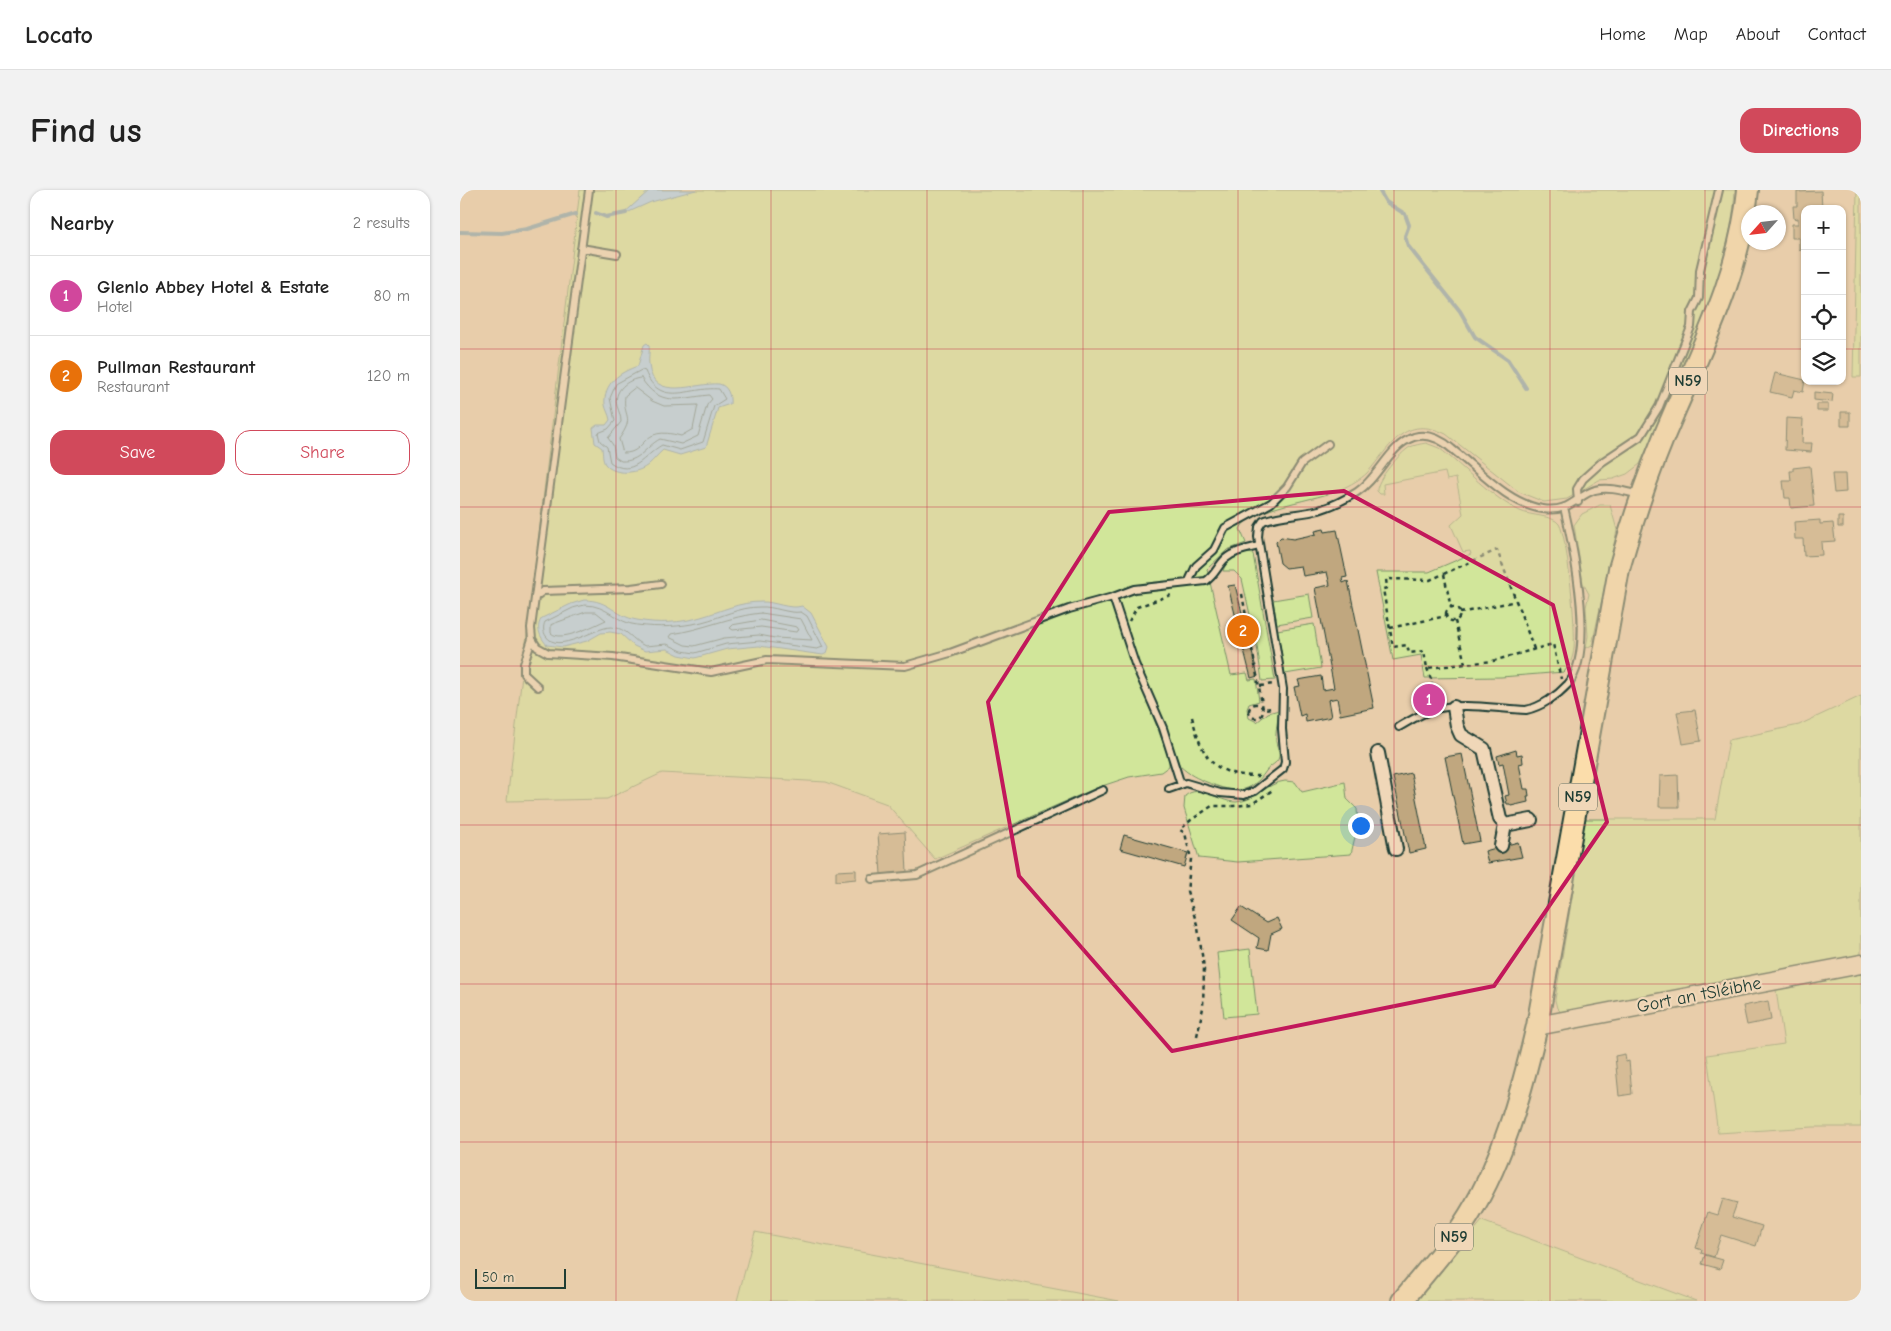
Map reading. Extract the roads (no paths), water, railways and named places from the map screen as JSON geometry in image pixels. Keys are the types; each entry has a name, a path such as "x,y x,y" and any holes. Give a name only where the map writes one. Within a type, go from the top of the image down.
{"main road":[{"name":"N59","path":"1402,1301 1463,1225 1484,1186 1509,1126 1537,1026 1615,591 1629,531 1663,440 1726,293 1741,239 1748,190"}],"street":[{"path":"1454,707 1457,726 1461,735 1484,749 1500,819 1505,826 1501,846"},
{"path":"1378,753 1396,849"},
{"path":"1505,826 1531,820"},
{"name":"Gort an tSléibhe","path":"1537,1026 1861,964"}],"lane":[{"path":"538,687 524,674 524,664 532,639 531,628 535,597 590,190"},
{"path":"1578,502 1577,489 1582,478 1602,462 1642,436 1659,407 1690,333 1692,312 1699,298 1700,270 1719,190"},
{"path":"581,248 617,254"},
{"path":"1169,789 1186,783 1220,793 1244,795 1255,790 1283,769 1285,762 1282,729 1282,683 1258,537 1259,527 1263,521 1320,510 1356,493 1369,484 1402,444 1416,437 1435,437 1508,494 1529,506 1545,509 1564,507 1578,502 1593,491 1606,488 1642,495"},
{"path":"1188,582 1196,566 1214,550 1224,528 1271,503 1287,487 1302,463 1328,444"},
{"path":"1399,727 1420,714 1436,709 1454,707 1526,710 1543,704 1565,686 1576,666 1581,640 1581,616 1564,507"},
{"path":"532,639 537,647 548,654 613,657 711,672 767,660 905,666 950,654 1069,609 1134,589 1206,581 1213,576 1224,560 1233,554 1259,546"},
{"path":"535,597 543,591 631,588 661,584"},
{"path":"1113,597 1135,664 1163,728 1181,785"},
{"path":"872,879 917,874 1103,790"}],"water":[{"path":"650,190 696,190 651,202 622,215"},
{"path":"647,343 649,345 649,365 652,377 658,384 677,388 719,384 725,387 728,392 730,404 718,408 706,447 680,455 663,450 645,467 633,472 620,472 609,468 605,464 602,448 595,443 593,428 597,425 606,425 610,420 605,405 607,390 619,375 638,366 644,345"},
{"path":"584,600 606,605 629,618 661,622 693,619 753,602 766,602 792,607 802,606 811,613 829,647 827,653 823,655 759,646 727,649 695,658 679,655 667,649 645,651 634,646 621,634 610,632 601,633 587,641 563,647 547,645 539,632 542,618"}],"waterway":[{"path":"1379,190 1386,202 1405,214 1409,225 1405,236 1408,246 1460,311 1475,337 1508,360 1526,388"},
{"path":"596,213 606,217 626,213"},
{"path":"460,232 502,233 527,229 576,214"}],"place":[{"name":"Pullman Restaurant","path":"1243,631"},
{"name":"Glenlo Abbey Hotel & Estate","path":"1429,700"}]}
